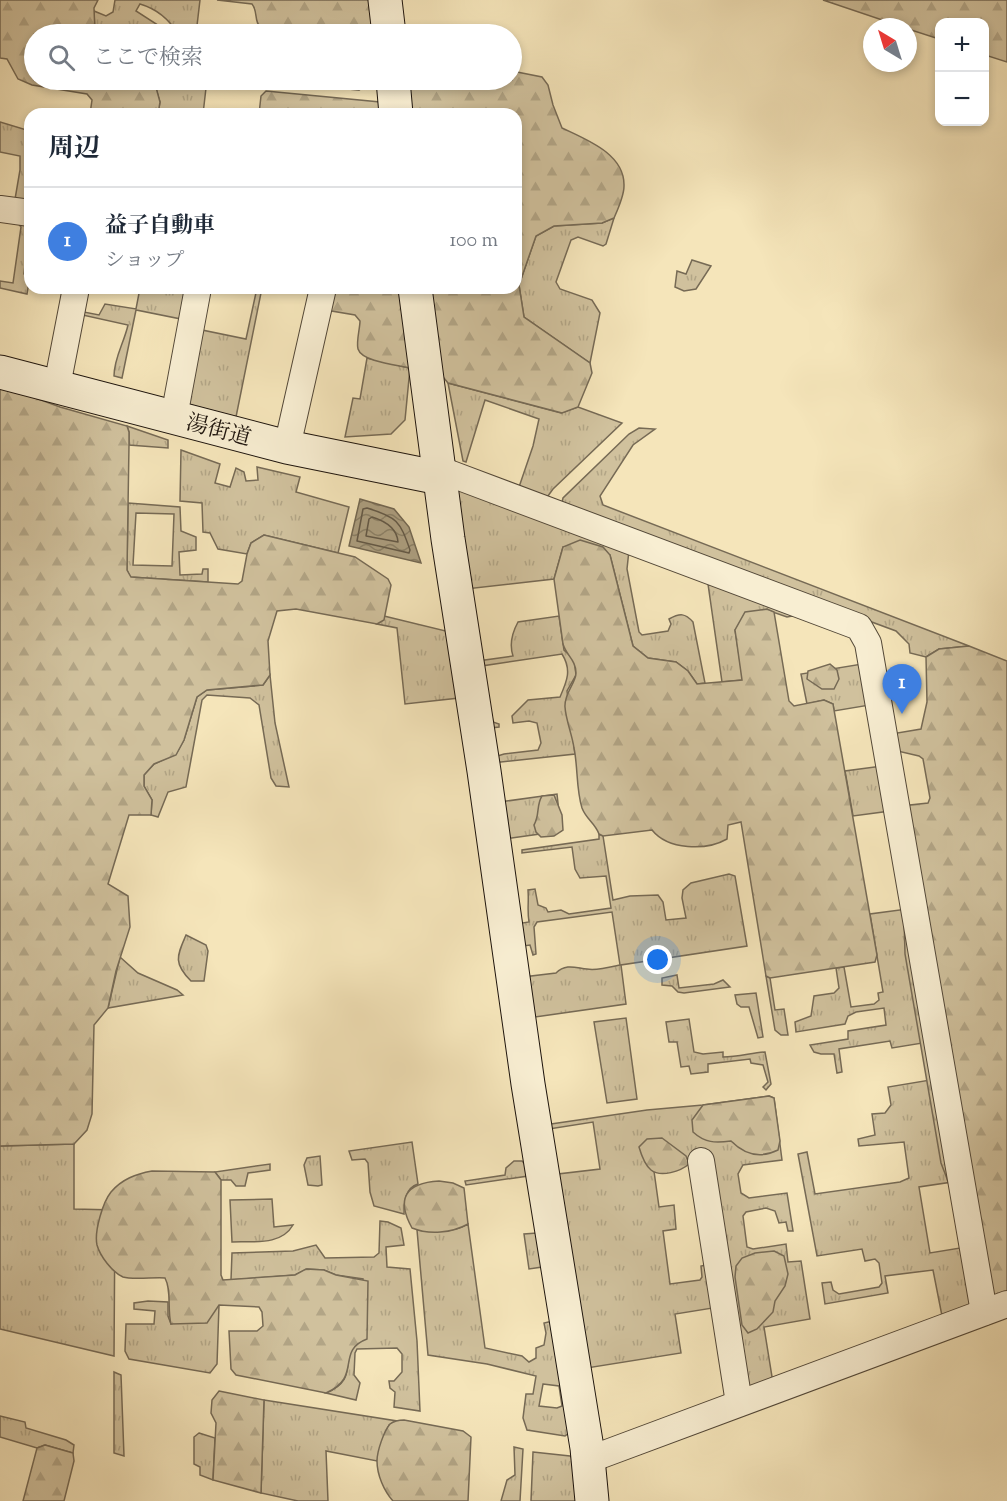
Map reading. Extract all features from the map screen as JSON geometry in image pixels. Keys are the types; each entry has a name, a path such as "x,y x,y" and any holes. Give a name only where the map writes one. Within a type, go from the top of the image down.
{"street":[{"path":"385,0 387,24"},
{"path":"394,90 395,108"},
{"path":"0,209 24,212"},
{"path":"57,386 75,294"},
{"path":"174,417 197,294"},
{"path":"287,447 322,294"},
{"path":"416,294 439,473 528,1084 588,1460 592,1501"},
{"name":"湯街道","path":"0,372 287,447 439,473"},
{"path":"439,473 859,627 868,643 995,1308 588,1460"},
{"path":"701,1161 739,1403"}],"green space":[{"path":"0,0 98,0 94,8 95,24 24,24 24,82 18,79 7,59 0,58"},
{"path":"115,0 200,0 197,24 171,24 162,15 140,4 136,11 156,24 95,24 94,11 106,16 113,12"},
{"path":"217,0 369,0 372,24 258,24 252,4"},
{"path":"823,0 1007,0 1007,62 989,56 989,18 935,18 935,38 917,32 917,18 876,18"},
{"path":"522,73 542,77 548,85 562,128 593,143 618,165 623,175 624,186 614,218 602,223 554,226 536,236 522,276 522,108 406,108 403,90 522,90"},
{"path":"63,90 157,90 160,102 159,108 91,108 92,100 87,94"},
{"path":"156,90 206,90 204,108 159,108 160,102"},
{"path":"266,91 380,102 382,108 260,108 261,96"},
{"path":"0,122 24,129 24,207 14,205 20,156 0,152"},
{"path":"614,218 606,244 603,246 578,237 571,240 556,282 560,289 592,300 600,313 590,363 524,317 520,294 522,276 536,236 554,226 602,223"},
{"path":"24,222 24,293 0,288 0,281 13,283 21,227 18,223"},
{"path":"692,260 711,266 696,289 684,291 675,287 677,271 686,274"},
{"path":"139,294 191,294 186,320 136,310 122,378 114,376 117,357 128,325 78,314 79,311 99,315 105,304 136,309"},
{"path":"256,294 261,294 236,417 187,404 197,329 246,339"},
{"path":"327,294 404,294 410,368 366,357 358,349 360,321 355,315 326,310"},
{"path":"429,294 520,294 524,317 590,363 592,373 578,407 562,413 448,383 439,372"},
{"path":"367,358 410,368 405,420 391,434 345,437 353,398 360,399"},
{"path":"448,383 561,413 578,407 622,423 553,489 545,500 518,490 533,446 539,419 485,400 466,462 463,461"},
{"path":"0,385 60,407 127,426 129,445 127,570 131,577 238,584 242,581 251,543 264,535 355,557 388,579 391,585 384,620 377,624 296,609 277,611 268,641 270,675 263,685 207,690 197,697 184,740 176,755 154,764 144,775 144,786 152,800 151,815 129,815 108,884 128,896 130,927 116,971 108,1008 94,1025 92,1114 87,1130 74,1144 0,1146"},
{"path":"127,426 168,440 168,448 129,445"},
{"path":"639,428 655,429 633,445 600,496 603,505 969,646 939,649 926,657 910,653 909,644 896,631 561,507 563,498 629,434"},
{"path":"181,450 220,464 215,483 230,487 236,468 244,472 246,481 258,480 257,467 300,477 296,492 349,507 338,553 264,535 251,543 247,554 218,549 210,533 203,532 202,503 180,501"},
{"path":"455,488 629,550 627,569 639,632 642,635 668,631 671,624 669,619 679,615 687,617 693,622 705,683 697,684 688,671 676,662 648,658 633,646 610,555 563,547 554,579 466,589"},
{"path":"128,503 180,507 181,531 196,537 196,550 179,552 180,575 202,574 203,569 208,569 208,582 130,577 127,570","holes":["136,513 174,514 172,566 133,565"]},
{"path":"580,540 603,547 610,555 633,646 648,658 676,662 688,671 697,684 742,680 735,630 745,612 767,609 774,612 789,701 794,706 824,700 833,704 877,955 875,962 770,978 766,976 741,822 728,825 727,839 698,847 668,842 652,830 603,836 599,834 580,801 575,755 565,707 576,668 563,644 554,579 563,547"},
{"path":"708,584 809,613 787,617 767,610 735,630 743,680 722,682"},
{"path":"384,616 450,632 459,698 405,704 397,628 377,624 383,620"},
{"path":"559,616 564,650 574,659 576,675 567,691 575,754 492,763 491,758 504,754 538,750 541,743 537,723 529,721 513,723 512,716 528,700 560,697 568,670 562,654 482,666 493,722 499,724 499,727 491,728 478,661 513,656 512,639 518,622"},
{"path":"969,646 1007,661 1007,1296 994,1301 941,1163 905,954 901,806 928,803 930,798 923,759 893,750 891,734 921,729 927,702 926,657 939,649"},
{"path":"830,664 837,670 839,679 834,689 822,689 807,679 808,671"},
{"path":"862,664 870,705 834,711 833,704 824,700 807,704 801,674"},
{"path":"270,675 275,723 289,787 276,786 271,778 259,705 250,698 207,695 202,700 186,787 168,792 158,817 151,815 152,800 144,786 144,775 154,764 176,754 184,740 197,697 207,690 263,685"},
{"path":"882,766 890,811 853,816 845,771"},
{"path":"557,794 561,831 505,839 500,802"},
{"path":"554,795 562,815 563,830 554,836 541,837 534,825 539,803 542,796"},
{"path":"599,834 603,836 613,900 630,896 658,895 663,902 666,920 686,918 682,898 683,890 691,883 729,874 735,876 747,946 621,965 626,1004 528,1018 523,977 556,973 567,967 595,970 620,965 612,912 537,922 534,927 536,954 533,955 530,945 523,946 516,924 529,922 528,890 535,889 538,905 546,908 548,912 561,910 569,914 611,908 606,876 580,878 575,869 572,847 522,853 522,850 599,839"},
{"path":"907,909 929,1042 892,1048 890,1041 839,1049 842,1072 837,1073 834,1054 814,1052 810,1045 848,1039 848,1031 886,1025 884,1008 856,1012 848,1016 845,1024 796,1032 795,1022 811,1016 814,996 834,993 839,988 836,968 844,967 851,1007 874,1004 879,1000 878,993 883,992 870,914"},
{"path":"186,935 206,945 208,951 204,981 191,981 179,964 180,949"},
{"path":"120,957 138,973 177,990 183,995 108,1008"},
{"path":"677,975 679,988 714,984 723,980 730,987 684,993 678,992 672,986 662,985 662,978"},
{"path":"766,976 770,978 775,1010 784,1009 788,1035 781,1035 775,1030"},
{"path":"756,993 763,1037 758,1038 749,1007 741,1007 737,1004 735,995"},
{"path":"626,1018 637,1099 607,1103 594,1022"},
{"path":"689,1019 694,1052 703,1054 723,1052 723,1057 765,1052 771,1084 766,1090 763,1087 768,1082 763,1065 751,1063 750,1059 708,1064 708,1072 691,1074 689,1066 681,1067 677,1042 669,1042 666,1022"},
{"path":"936,1079 952,1182 919,1187 930,1253 966,1247 975,1299 968,1312 943,1321 933,1270 885,1276 888,1293 825,1304 822,1283 831,1282 833,1290 839,1294 879,1287 882,1283 879,1263 875,1259 865,1261 862,1249 817,1256 798,1154 807,1152 815,1194 900,1182 909,1178 904,1142 859,1146 858,1139 875,1135 872,1114 885,1113 891,1105 888,1087"},
{"path":"769,1096 774,1098 782,1160 743,1165 738,1174 741,1193 749,1198 787,1193 793,1231 788,1231 786,1222 779,1223 775,1211 766,1208 746,1212 743,1216 747,1247 753,1249 786,1244 788,1262 801,1261 810,1319 764,1327 773,1383 747,1392 708,1156 653,1164 659,1207 674,1205 676,1229 663,1231 670,1284 700,1280 701,1266 706,1265 713,1308 675,1314 681,1353 587,1368 558,1174 600,1169 593,1122 549,1129 544,1125"},
{"path":"769,1096 774,1098 780,1141 778,1150 759,1155 753,1154 742,1150 731,1141 710,1141 693,1132 692,1120 703,1105"},
{"path":"662,1138 686,1156 689,1164 671,1173 651,1170 639,1147 647,1139"},
{"path":"412,1142 418,1184 408,1192 404,1214 374,1206 370,1192 368,1163 365,1159 352,1160 349,1151"},
{"path":"74,1144 74,1209 115,1210 114,1356 0,1329 0,1146"},
{"path":"320,1156 322,1185 308,1185 304,1165 307,1158"},
{"path":"514,1161 522,1161 527,1166 528,1176 466,1185 465,1181 505,1175 506,1168"},
{"path":"270,1164 270,1170 248,1173 245,1186 236,1186 231,1180 221,1180 215,1172"},
{"path":"152,1171 215,1172 221,1180 221,1275 223,1280 295,1275 306,1269 324,1270 336,1275 368,1281 367,1339 352,1350 344,1380 337,1387 326,1393 236,1375 231,1369 229,1331 257,1331 263,1326 262,1312 259,1307 219,1305 207,1323 171,1324 165,1278 123,1277 107,1263 96,1239 105,1203 115,1187 125,1180"},
{"path":"439,1181 453,1183 464,1188 468,1224 440,1232 426,1232 412,1228 405,1209 407,1194 418,1185"},
{"path":"272,1199 274,1227 293,1225 288,1232 266,1241 232,1242 230,1200"},
{"path":"380,1221 401,1228 404,1245 386,1247 387,1267 410,1269 417,1341 420,1411 394,1407 395,1392 390,1388 389,1381 394,1381 402,1372 402,1354 397,1348 357,1349 354,1375 360,1383 356,1400 326,1393 343,1382 349,1356 357,1343 363,1279 336,1275 324,1270 307,1269 295,1275 231,1280 232,1253 293,1251 316,1245 325,1258 374,1257 379,1253"},
{"path":"468,1224 485,1348 522,1356 529,1362 536,1358 536,1348 544,1345 546,1333 544,1323 553,1321 573,1430 565,1436 527,1430 523,1418 526,1394 533,1394 536,1376 487,1364 428,1355 417,1230 443,1231","holes":["543,1384 559,1386 562,1406 557,1408 539,1406"]},
{"path":"537,1233 542,1267 529,1269 524,1234"},
{"path":"774,1251 784,1256 788,1274 785,1286 775,1301 773,1312 757,1329 748,1333 742,1325 735,1277 736,1266 742,1258 755,1253"},
{"path":"168,1302 168,1316 171,1324 219,1305 217,1364 210,1373 129,1359 125,1351 126,1324 154,1324 155,1311 134,1309 134,1303"},
{"path":"114,1372 121,1375 124,1456 114,1453"},
{"path":"219,1391 264,1400 261,1493 213,1480 216,1423 211,1413 212,1400"},
{"path":"264,1400 397,1421 389,1425 377,1461 326,1451 328,1501 298,1501 261,1493"},
{"path":"0,1416 25,1422 26,1428 66,1440 74,1445 73,1453 45,1445 37,1448 0,1437"},
{"path":"404,1420 463,1431 471,1437 468,1501 393,1501 384,1488 378,1472 378,1452 390,1424"},
{"path":"199,1433 215,1438 213,1480 200,1475 200,1467 194,1464 194,1437"},
{"path":"45,1445 73,1453 74,1461 64,1501 23,1501 37,1448"},
{"path":"514,1447 523,1449 520,1501 501,1501 507,1480 515,1475"},
{"path":"533,1452 570,1456 578,1463 580,1501 531,1501"}],"water":[{"path":"360,499 394,509 409,527 421,563 349,546"}],"place":[{"name":"益子自動車","path":"902,714"}]}
